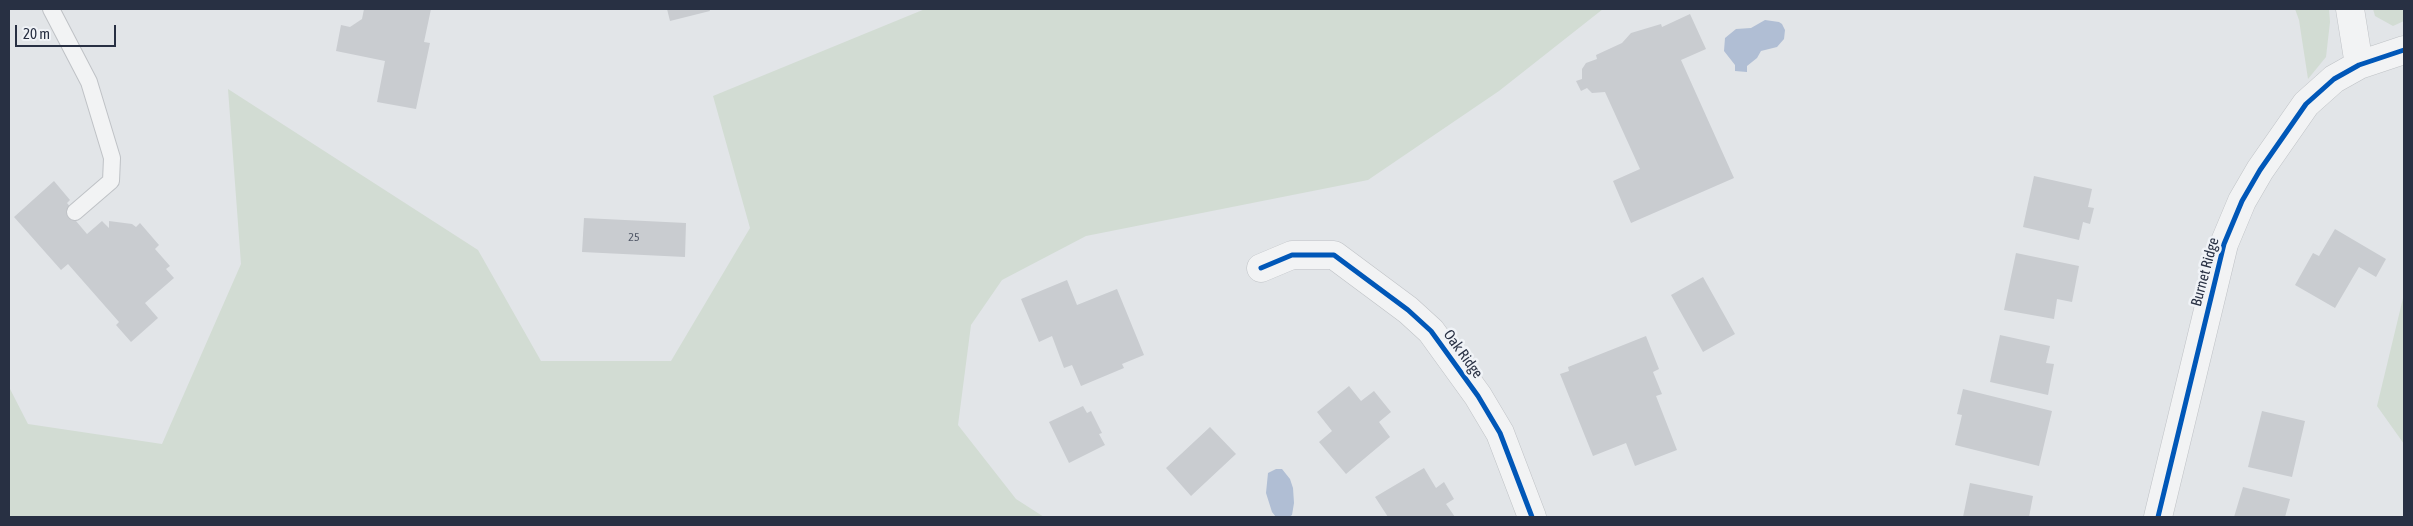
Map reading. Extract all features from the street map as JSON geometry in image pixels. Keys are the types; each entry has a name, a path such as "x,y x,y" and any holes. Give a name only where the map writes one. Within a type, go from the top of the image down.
{"street":[{"path":"2350,9 2359,65"},
{"name":"Burnet Ridge","path":"2158,517 2224,244 2242,201 2260,170 2306,104 2334,79 2359,65 2404,50"},
{"name":"Oak Ridge","path":"1261,268 1292,255 1334,255 1372,281 1414,315 1431,331 1453,359 1500,433 1532,517"}],"lane":[{"path":"51,9 89,82 112,158 111,181 75,212"}],"shaded area":[{"path":"925,9 1603,9 1499,91 1368,180 1086,236 1002,280 971,325 958,425 1016,499 1044,517 9,517 9,387 28,424 162,444 241,264 228,89 478,250 541,361 671,361 750,228 713,96"},
{"path":"2295,9 2329,9 2330,22 2326,57 2308,79 2299,20"},
{"path":"2373,9 2404,9 2404,21 2393,26 2375,16"},
{"path":"2404,294 2404,444 2377,406"}],"water":[{"path":"1765,20 1782,24 1785,30 1784,39 1777,47 1761,51 1757,58 1747,66 1747,72 1735,71 1735,65 1724,51 1725,38 1736,29 1751,28"},
{"path":"1276,469 1282,469 1290,479 1293,488 1294,503 1292,515 1289,517 1276,517 1272,512 1266,493 1268,473"}],"building":[{"path":"364,9 431,9 424,42 430,43 416,109 377,102 385,61 336,51 341,25 350,27 362,19"},
{"path":"667,9 709,9 710,11 670,21"},
{"path":"1690,14 1706,49 1681,60 1734,178 1631,223 1613,181 1640,169 1605,92 1592,93 1587,88 1581,91 1576,81 1582,79 1582,69 1586,63 1597,59 1596,55 1622,43 1631,33 1661,24 1662,27"},
{"path":"2034,176 2092,189 2088,207 2094,208 2090,224 2083,222 2079,240 2023,227"},
{"path":"54,181 70,200 67,203 80,218 76,221 87,234 102,221 109,228 109,221 132,224 136,227 140,223 159,245 155,249 170,266 166,269 174,278 145,303 158,318 131,342 116,325 119,322 68,264 61,270 14,217"},
{"path":"584,218 686,223 685,257 582,252"},
{"path":"2335,229 2386,259 2376,277 2359,267 2335,308 2295,285 2313,253 2319,256"},
{"path":"2016,253 2079,266 2072,302 2057,299 2054,319 2004,310"},
{"path":"1703,277 1735,334 1703,352 1671,295"},
{"path":"1067,280 1077,305 1117,289 1144,355 1122,364 1124,368 1081,386 1072,365 1064,368 1052,336 1039,342 1021,299"},
{"path":"2000,335 2050,346 2046,363 2054,364 2048,395 1990,382"},
{"path":"1646,336 1659,369 1653,372 1662,394 1656,396 1677,450 1635,466 1626,443 1593,456 1560,374 1569,371 1568,367"},
{"path":"1349,386 1361,401 1374,391 1391,412 1379,422 1390,437 1346,474 1319,442 1332,431 1317,412"},
{"path":"1963,389 2052,411 2039,466 1955,445 1962,415 1957,414"},
{"path":"1083,406 1087,413 1091,411 1102,433 1099,434 1105,445 1069,463 1049,422"},
{"path":"2262,411 2305,421 2292,477 2248,467"},
{"path":"1210,427 1236,454 1191,496 1166,468"},
{"path":"1424,468 1436,488 1444,482 1454,499 1446,504 1455,517 1388,517 1375,497"},
{"path":"1970,483 2033,496 2029,517 1963,517"},
{"path":"2243,487 2290,499 2285,517 2234,517"}],"cycle path":[{"path":"2158,517 2224,244 2242,201 2260,170 2306,104 2334,79 2359,65 2404,50"},
{"path":"1261,268 1292,255 1334,255 1408,310 1431,331 1478,396 1500,433 1532,517"}]}
